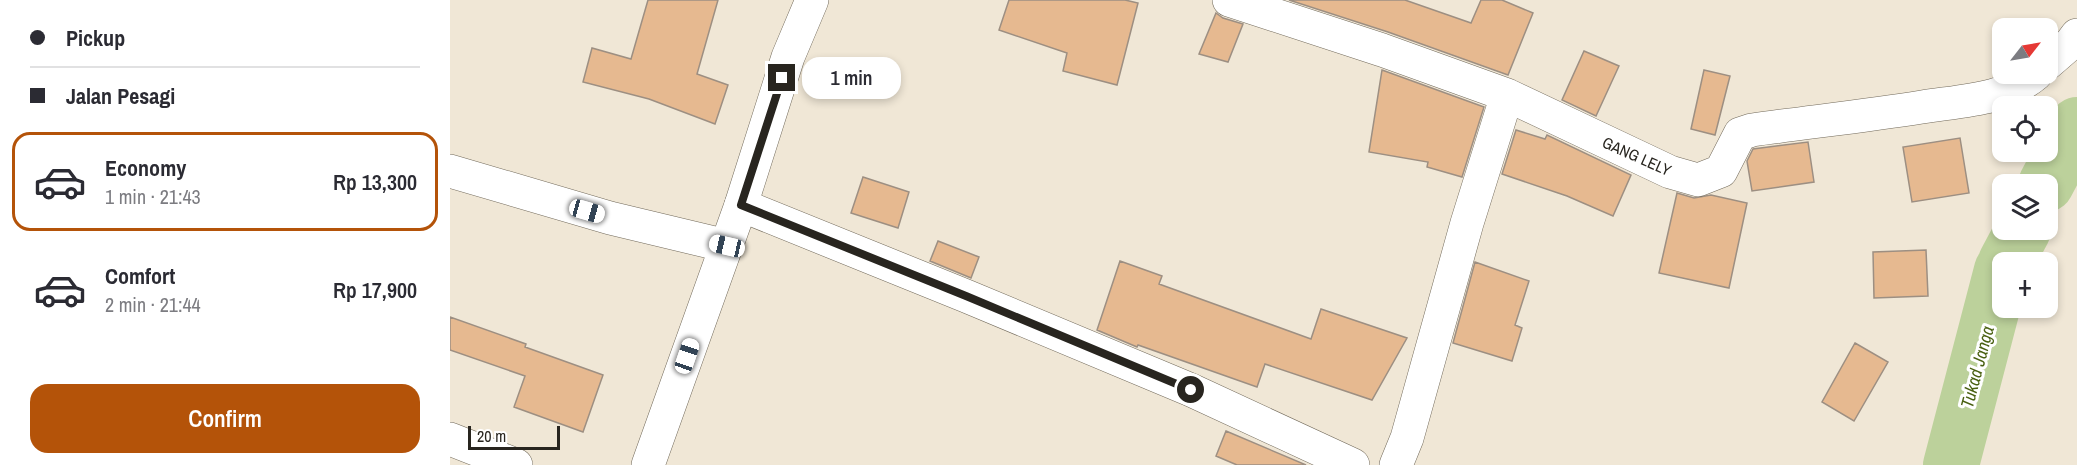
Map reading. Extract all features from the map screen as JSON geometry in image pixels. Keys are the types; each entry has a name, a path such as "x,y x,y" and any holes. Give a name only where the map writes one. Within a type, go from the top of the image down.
{"street":[{"path":"648,465 727,246 788,57 812,0"},
{"name":"GANG LELY","path":"1229,0 1382,50 1507,95 1670,172 1698,180 1721,171 1740,134 1752,130 1987,96 2008,90 2018,84"},
{"path":"2058,54 2077,35"},
{"path":"1396,465 1407,438 1467,223 1507,95"},
{"path":"450,171 610,218 727,246"},
{"path":"741,205 1191,390 1353,465"},
{"path":"450,439 516,465"}],"building":[{"path":"648,0 718,0 697,74 728,85 715,124 649,99 583,82 592,48 631,59"},
{"path":"1009,0 1125,0 1138,3 1117,85 1063,71 1067,53 999,30"},
{"path":"1289,0 1405,0 1471,23 1481,0 1502,0 1533,13 1508,75 1388,32"},
{"path":"1216,13 1223,18 1243,24 1228,62 1199,54"},
{"path":"1584,51 1619,66 1596,116 1562,100"},
{"path":"1382,70 1484,107 1462,177 1427,167 1428,162 1369,152"},
{"path":"1704,70 1730,76 1715,135 1691,129"},
{"path":"1516,130 1545,139 1547,135 1631,175 1613,216 1567,196 1502,174"},
{"path":"1960,138 1969,193 1912,202 1903,147"},
{"path":"1808,142 1814,182 1752,191 1747,161 1753,149"},
{"path":"863,177 909,192 898,228 851,213"},
{"path":"1677,193 1694,198 1711,195 1747,203 1729,288 1659,273"},
{"path":"938,241 979,257 971,278 930,261"},
{"path":"1926,250 1928,296 1874,298 1873,252"},
{"path":"1120,261 1162,276 1159,284 1311,339 1321,309 1407,338 1372,400 1265,364 1257,387 1138,345 1137,347 1097,330"},
{"path":"1475,262 1529,281 1515,325 1522,328 1512,361 1453,343"},
{"path":"450,317 603,375 583,432 514,407 525,376 450,350"},
{"path":"1855,343 1888,362 1854,421 1822,402"},
{"path":"1226,431 1306,465 1237,465 1216,456"}],"waterway":[{"name":"Tukad Janga","path":"2051,174 2077,125"},
{"name":"Tukad Janga","path":"2011,252 2018,240"},
{"name":"Tukad Janga","path":"1951,465 1992,308"}],"route":[{"path":"782,78 741,205 1191,390"}]}
